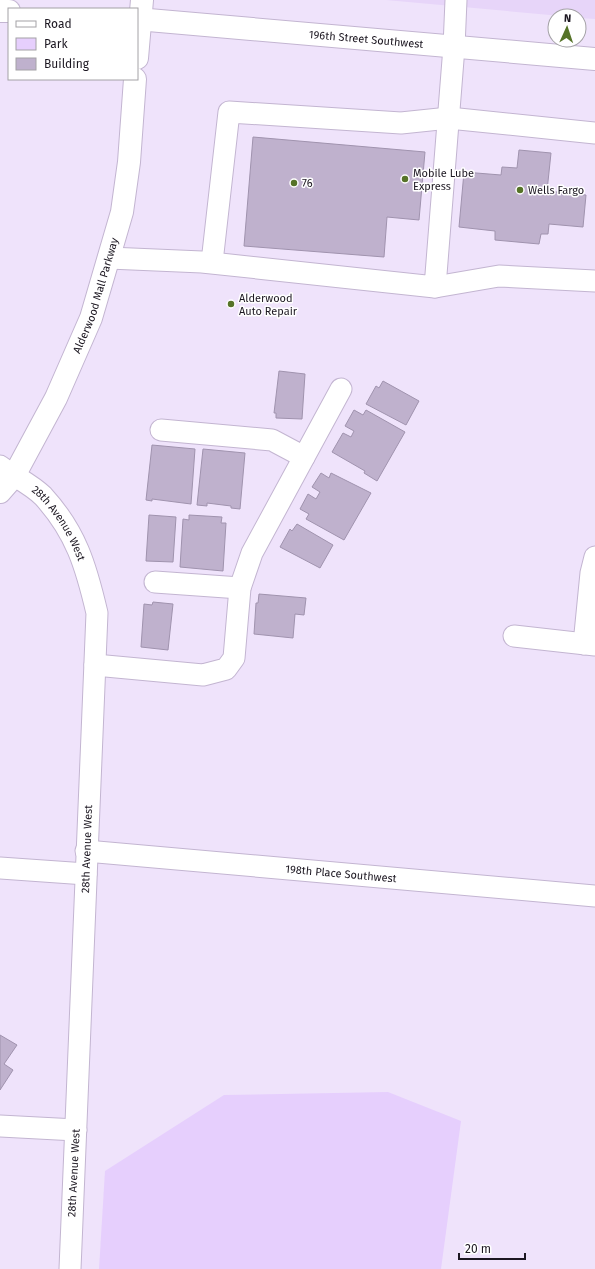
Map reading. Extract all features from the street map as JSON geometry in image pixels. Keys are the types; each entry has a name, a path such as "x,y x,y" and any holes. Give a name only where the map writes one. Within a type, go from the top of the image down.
{"main road":[{"name":"196th Street Southwest","path":"140,13 454,47 595,60"},
{"path":"138,43 140,13"},
{"name":"Alderwood Mall Parkway","path":"0,492 7,471 56,398 91,318 122,212 129,162 135,80"}],"street":[{"path":"435,287 449,118 456,0"},
{"path":"212,262 229,112 402,123 449,118 595,133"},
{"path":"109,258 212,262 435,287 499,276 595,281"},
{"path":"95,664 203,675 226,669 234,658 240,588 252,553 341,389"},
{"path":"161,430 272,440 304,457"},
{"name":"28th Avenue West","path":"7,471 42,495 69,530 86,567 97,613 86,851 70,1269"},
{"path":"514,636 590,644 591,573 595,557"},
{"path":"155,582 240,588"},
{"name":"198th Place Southwest","path":"86,851 595,896"},
{"path":"0,868 86,874"},
{"path":"0,1126 76,1130"}],"shaded area":[{"path":"386,0 595,0 595,19 587,18 587,8 547,8 547,15"}],"green space":[{"path":"388,1092 461,1121 441,1269 99,1269 105,1171 224,1095"}],"building":[{"path":"253,137 425,152 419,220 387,217 384,257 244,246"},
{"path":"519,150 551,153 547,191 586,195 583,227 549,224 548,234 541,234 539,244 495,240 495,231 459,227 464,172 501,175 502,167 517,168"},
{"path":"279,371 305,374 302,419 276,418 276,413 274,413"},
{"path":"383,381 419,401 406,425 366,404 376,386 379,388"},
{"path":"354,410 363,415 366,410 405,432 377,481 364,473 365,471 332,452 343,433 351,437 354,431 345,426"},
{"path":"152,445 195,449 191,504 152,499 152,501 146,500"},
{"path":"203,449 245,453 240,509 231,508 231,506 207,503 207,506 197,505"},
{"path":"321,473 329,478 331,473 371,493 344,540 306,519 309,514 300,509 308,494 316,499 320,492 312,487"},
{"path":"149,515 176,517 173,562 146,561"},
{"path":"189,515 222,517 221,523 226,523 223,571 180,567 183,519 189,520"},
{"path":"297,524 333,545 320,568 280,547 290,529 292,531"},
{"path":"259,594 306,598 304,615 295,614 293,638 254,634 256,603 258,603"},
{"path":"153,602 173,604 168,650 141,647 144,604 152,605"},
{"path":"0,1035 17,1045 4,1064 13,1070 0,1090"}],"place":[{"name":"Mobile Lube Express","path":"405,179"},
{"name":"76","path":"294,183"},
{"name":"Wells Fargo","path":"520,190"},
{"name":"Alderwood Auto Repair","path":"231,304"}]}
